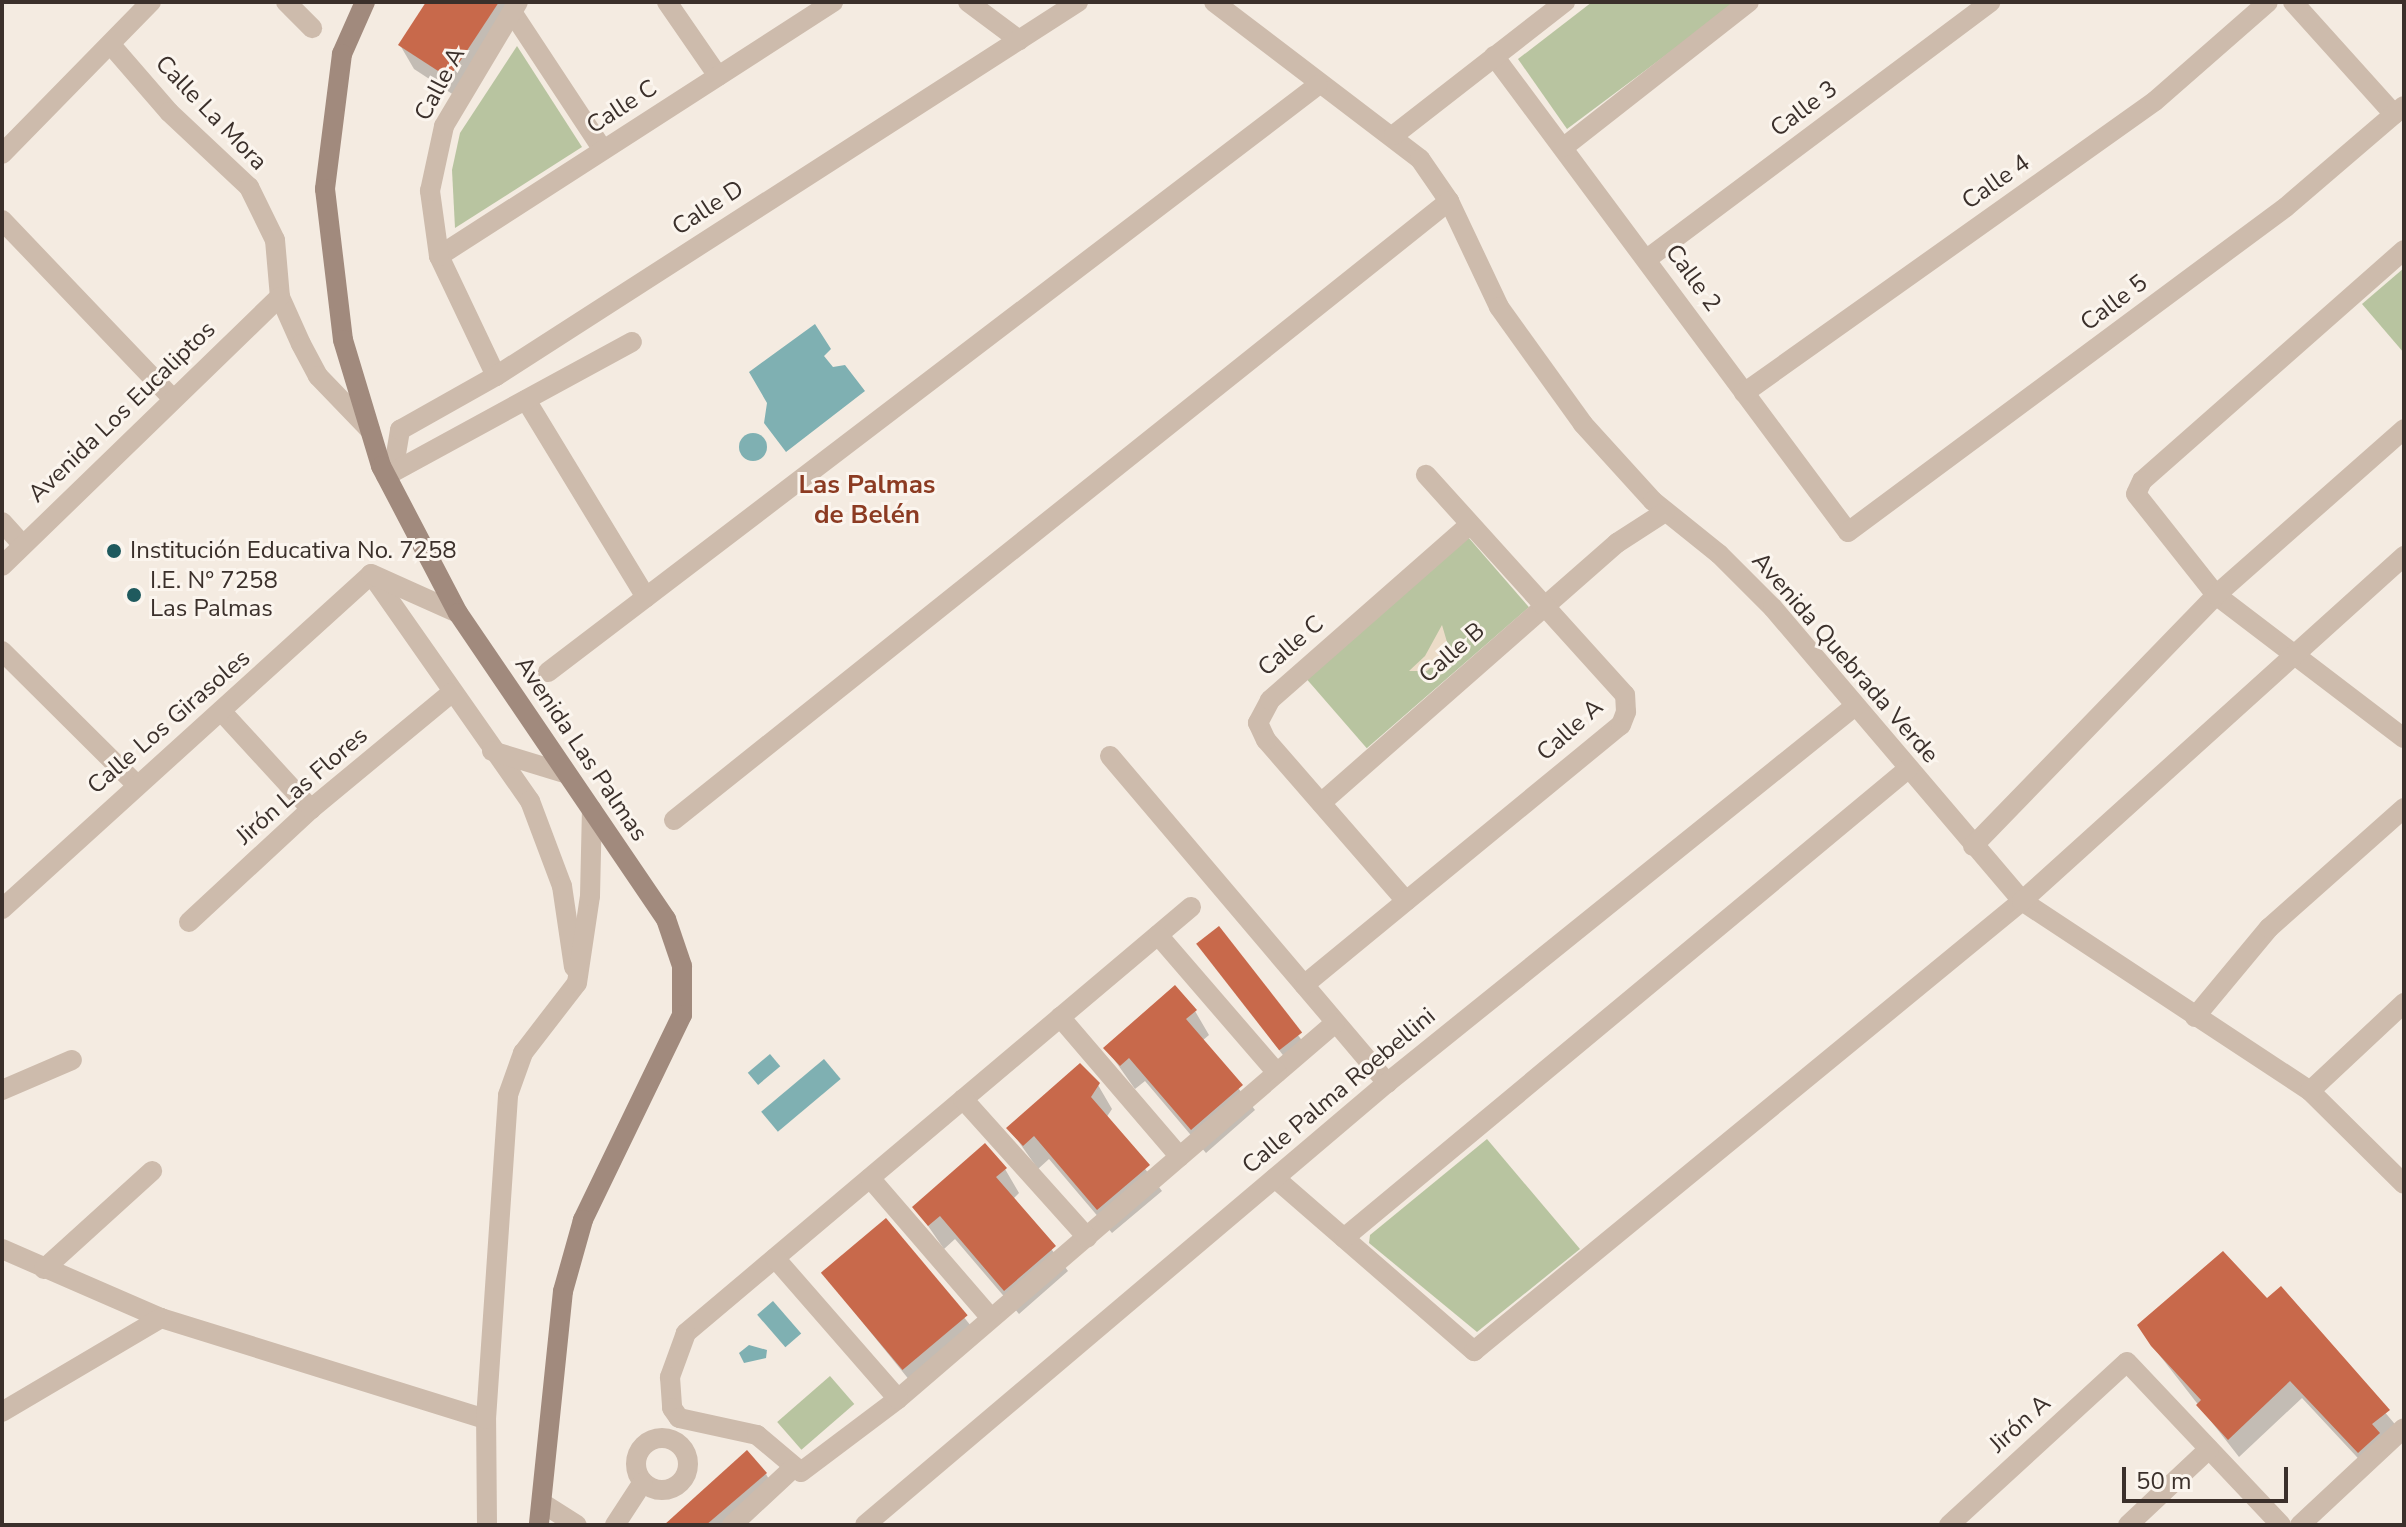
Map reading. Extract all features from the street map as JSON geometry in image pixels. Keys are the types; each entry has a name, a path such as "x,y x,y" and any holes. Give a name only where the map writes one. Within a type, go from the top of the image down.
{"main road":[{"name":"Avenida Las Palmas","path":"365,2 342,54 325,189 343,340 370,430 458,613 666,919 682,966 682,1015 583,1220 567,1277 539,1525"}],"street":[{"path":"2,154 151,2"},
{"path":"286,2 312,28"},
{"path":"667,2 718,76"},
{"name":"Calle C","path":"439,256 833,2"},
{"path":"968,2 1019,40"},
{"name":"Calle D","path":"390,474 400,430 496,376 1078,2"},
{"name":"Avenida Quebrada Verde","path":"1214,2 1318,85 1394,135 1420,159 1449,201 1499,307 1546,377 1659,506 1719,554 1773,608 2022,901 2310,1091 2403,1182"},
{"path":"1394,135 1565,2"},
{"path":"1564,147 1749,2"},
{"name":"Calle 3","path":"1647,259 1991,2"},
{"name":"Calle 4","path":"1744,393 2155,101 2268,2"},
{"path":"2293,2 2399,110"},
{"path":"515,7 603,150"},
{"name":"Calle A","path":"496,376 439,256 430,191 444,126 515,7"},
{"name":"Calle La Mora","path":"111,45 169,112 249,187 275,240 280,297 318,376 370,430"},
{"name":"Calle 2","path":"1494,56 1848,532"},
{"path":"548,672 1318,85"},
{"name":"Calle 5","path":"1848,532 2286,207 2399,110"},
{"path":"674,820 1449,201"},
{"path":"2,220 172,398"},
{"path":"2404,250 2142,481 2136,494 2142,508 2216,595 2289,655 2404,738"},
{"name":"Avenida Los Eucaliptos","path":"2,566 172,398 280,297"},
{"path":"390,474 632,342"},
{"path":"526,400 646,597"},
{"path":"1973,846 2216,595 2404,429"},
{"name":"Calle A","path":"1304,985 1625,719 1625,695 1426,475"},
{"name":"Calle B","path":"1321,803 1659,506"},
{"path":"2,522 23,545"},
{"name":"Calle C","path":"1406,901 1266,740 1259,714 1470,524"},
{"path":"1275,1178 1474,1351 2022,901 2289,655 2404,556"},
{"path":"371,574 458,613"},
{"path":"371,574 451,693 530,801 557,872 577,983"},
{"name":"Calle Los Girasoles","path":"2,909 371,574"},
{"path":"2,651 137,785"},
{"name":"Jirón Las Flores","path":"189,922 311,809 451,693"},
{"name":"Calle Palma Roebellini","path":"865,1525 1387,1083 1855,706"},
{"path":"222,712 311,809"},
{"path":"492,751 567,774"},
{"path":"1110,756 1387,1083"},
{"path":"1344,1238 1908,769"},
{"path":"2195,1017 2269,928 2404,808"},
{"path":"487,1525 486,1419 510,1080 523,1053 577,983 590,896 592,810"},
{"path":"1191,907 686,1333 675,1352 670,1377 672,1408 686,1421 723,1423 757,1435 792,1469 801,1472 898,1399 1335,1023"},
{"path":"1158,935 1277,1073"},
{"path":"2310,1091 2404,1003"},
{"path":"1060,1017 1180,1157"},
{"path":"2,1090 72,1060"},
{"path":"963,1099 1087,1237"},
{"path":"44,1269 152,1171"},
{"path":"870,1178 991,1318"},
{"path":"2,1249 161,1318 486,1419"},
{"path":"775,1258 898,1399"},
{"path":"2,1412 161,1318"},
{"name":"Jirón A","path":"1949,1525 2127,1362 2209,1449"},
{"path":"673,1442 686,1421"},
{"path":"2300,1525 2404,1428"},
{"path":"651,1441 673,1442 688,1465 678,1485 656,1490 643,1482 637,1468 640,1452 651,1441"},
{"path":"2128,1525 2209,1449 2281,1525"},
{"path":"732,1525 792,1469"},
{"path":"615,1525 643,1482"},
{"path":"542,1503 577,1525"}],"green space":[{"path":"1592,2 1737,2 1567,129 1518,59"},
{"path":"517,46 582,147 455,228 452,170 460,133"},
{"path":"2404,268 2404,353 2362,304"},
{"path":"1468,537 1529,607 1367,748 1306,678"},
{"path":"1487,1139 1580,1249 1477,1332 1369,1243 1370,1235"},
{"path":"830,1376 854,1404 801,1450 777,1422"}],"shaded area":[{"path":"1442,625 1447,642 1443,655 1427,671 1409,671 1425,656"}],"water":[{"path":"815,324 831,349 824,356 833,367 845,365 865,391 786,452 764,423 767,403 749,372"},
{"path":"753,433 763,437 767,447 763,457 753,461 743,457 739,447 743,437"},
{"path":"770,1054 780,1066 758,1085 748,1073"},
{"path":"824,1059 841,1079 778,1132 761,1112"},
{"path":"773,1301 801,1333 785,1347 757,1315"},
{"path":"749,1345 767,1350 766,1358 744,1363 739,1353"}],"building":[{"path":"426,2 499,2 449,78 398,45"},
{"path":"1219,926 1302,1032 1279,1050 1196,944"},
{"path":"1175,985 1197,1010 1186,1019 1243,1085 1191,1130 1129,1058 1120,1066 1103,1048"},
{"path":"1080,1063 1100,1083 1091,1097 1150,1165 1097,1210 1034,1136 1023,1146 1006,1128"},
{"path":"985,1143 1007,1168 996,1177 1056,1246 1004,1291 940,1216 928,1226 912,1207"},
{"path":"886,1218 968,1315 903,1370 821,1273"},
{"path":"2223,1251 2267,1298 2281,1286 2390,1410 2372,1424 2380,1433 2358,1453 2290,1381 2228,1440 2196,1405 2201,1400 2151,1346 2137,1325"},
{"path":"747,1450 767,1473 706,1525 664,1525"}],"place":[{"name":"Institución Educativa No. 7258","path":"114,551"},
{"name":"I.E. N° 7258 Las Palmas","path":"134,595"}],"district":[{"name":"Las Palmas de Belén","path":"867,500"}]}
